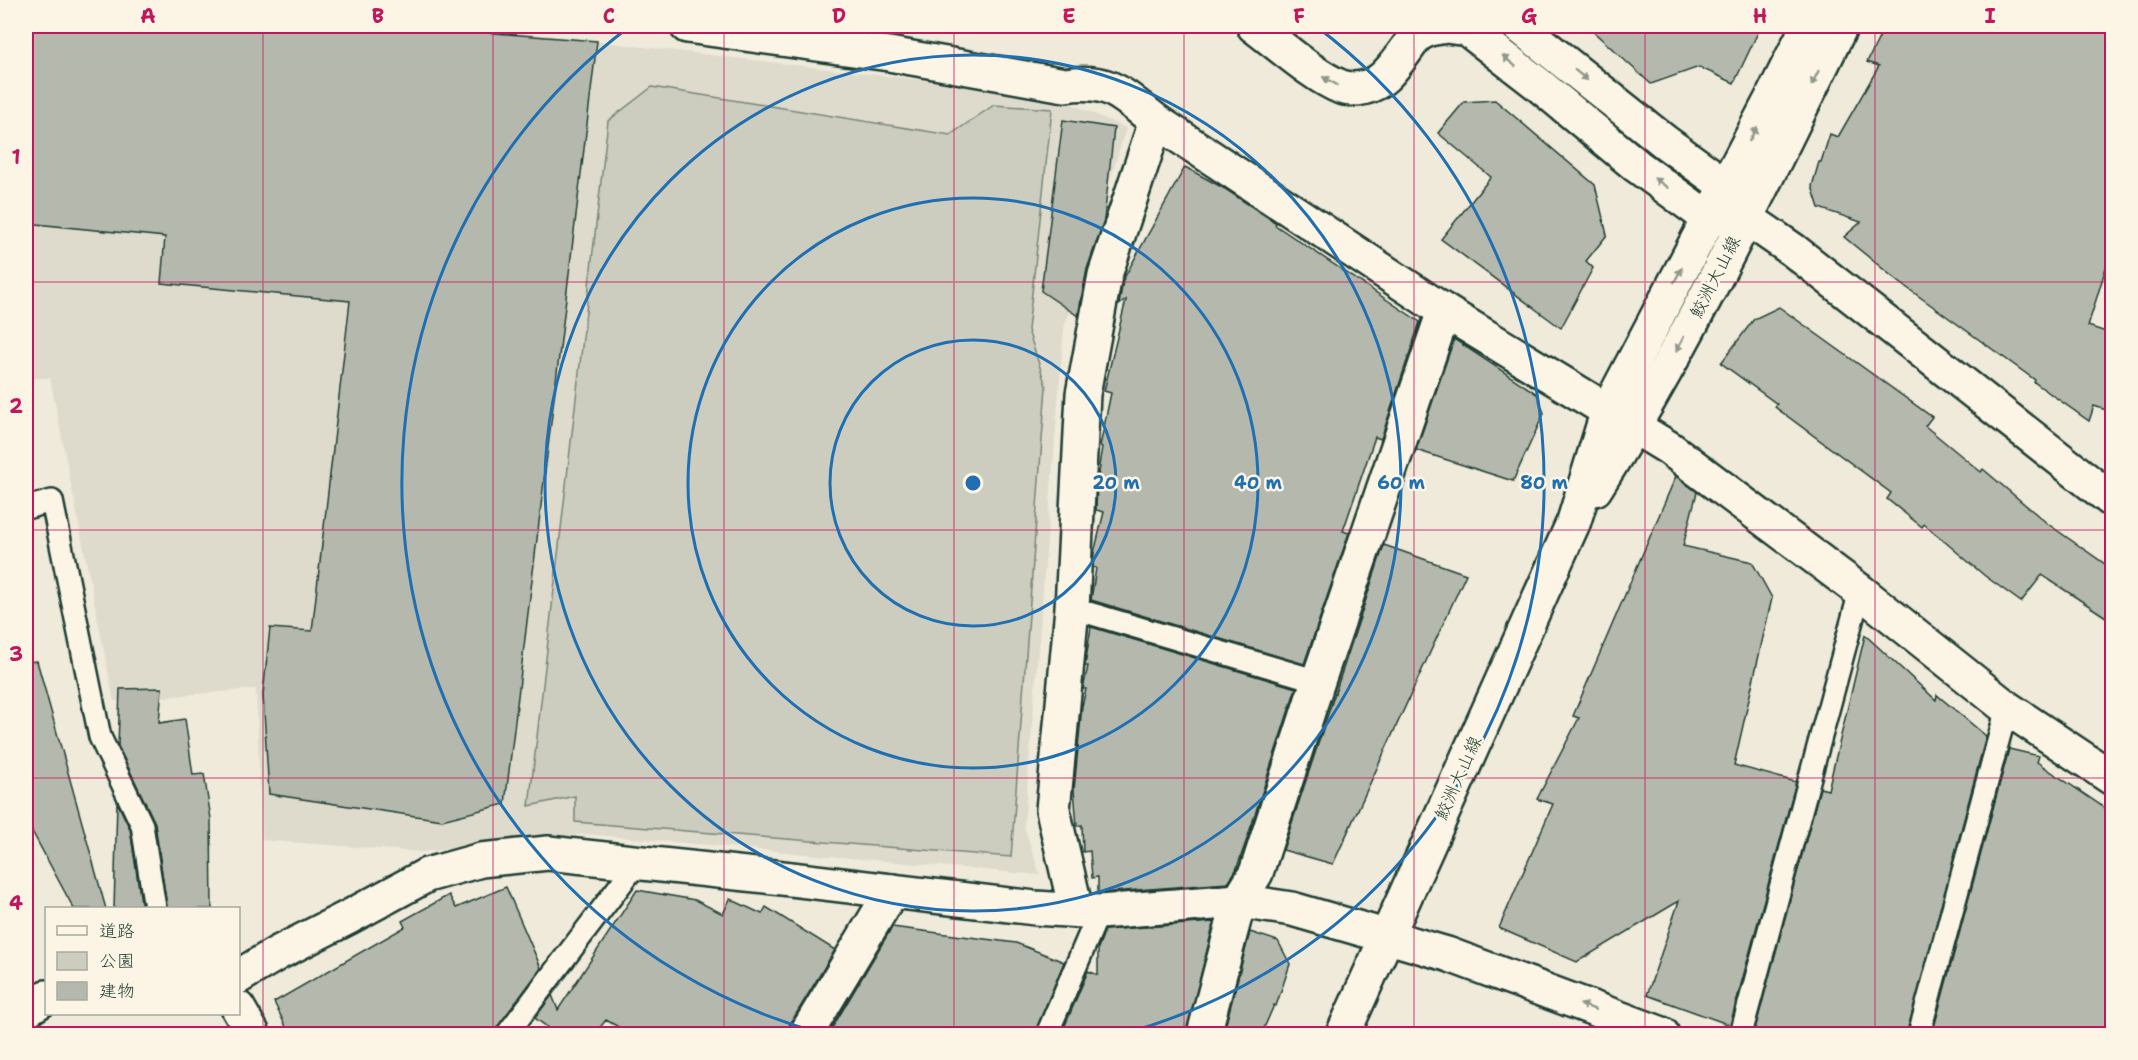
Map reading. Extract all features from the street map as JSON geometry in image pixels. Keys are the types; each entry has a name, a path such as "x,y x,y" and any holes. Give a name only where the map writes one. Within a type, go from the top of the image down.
{"street":[{"path":"687,26 890,54 1065,85 1084,82 1112,87 1156,121 1444,311 1676,453 1860,591 2007,708 2112,778"},
{"path":"1254,26 1326,79 1342,87 1356,89 1371,86 1384,77 1420,30 1446,27 1467,29 1637,166 1708,218 1745,218"},
{"path":"1518,26 1665,142 1726,186 1745,218 1792,250 2112,500"},
{"name":"鮫洲大山線","path":"1343,1035 1574,521 1608,410 1809,26"},
{"name":"鮫洲大山線","path":"1574,521 1635,427 1745,218 1841,26"},
{"path":"1088,911 1053,810 1072,608 1083,394 1105,275 1156,121"},
{"path":"1204,1035 1239,902 1256,873 1318,681 1444,311"},
{"path":"240,976 278,953 427,875 481,860 548,853 1035,908 1088,911 1239,902 1292,909 1447,954 1662,1035"},
{"path":"806,1035 892,891"},
{"path":"26,1010 45,998"},
{"path":"240,1011 254,1035"}],"lane":[{"path":"26,508 52,501 100,737 142,825 155,907"},
{"path":"1740,1035 1860,591"},
{"path":"1072,608 1318,681"},
{"path":"1919,1035 2007,708"},
{"path":"507,1035 637,862"},
{"path":"1047,1035 1088,911"}],"shaded area":[{"path":"26,26 468,26 1054,96 1126,128 1064,328 1024,826 1040,875 586,834 421,852 262,840 256,689 114,701 50,378 26,378"}],"green space":[{"path":"652,87 950,135 994,105 1052,109 1028,330 1046,386 1011,857 575,822 575,796 529,806 608,121"}],"building":[{"path":"26,26 402,26 597,41 505,804 442,820 269,794 263,695 270,628 312,631 350,301 161,283 165,237 26,223"},
{"path":"1587,26 1761,26 1734,83 1699,67 1651,84"},
{"path":"1885,26 2112,26 2112,248 2088,326 2112,334 2112,412 2094,406 2089,421 1899,282 1844,237 1861,222 1819,208 1812,186 1819,162 1821,162 1830,134 1838,137 1879,66 1867,62"},
{"path":"1495,100 1595,185 1607,235 1586,261 1593,268 1561,328 1441,239 1491,177 1438,133 1464,102"},
{"path":"1063,120 1114,128 1104,220 1087,269 1078,316 1041,291"},
{"path":"1185,167 1225,189 1420,322 1381,439 1375,437 1343,531 1349,533 1304,664 1091,600 1096,568 1093,567 1094,553 1104,512 1096,510 1102,447 1100,446 1111,393 1104,391 1126,300 1119,305 1123,280"},
{"path":"1779,307 1932,417 1925,426 1981,472 1983,469 2048,524 2112,569 2112,621 2042,575 2021,602 1985,576 1924,524 1922,527 1887,499 1891,493 1775,407 1777,404 1721,363 1754,319"},
{"path":"1454,339 1537,394 1544,413 1513,481 1416,450"},
{"path":"1676,476 1697,492 1683,546 1752,562 1772,598 1734,765 1796,782 1730,1025 1647,995 1679,901 1577,962 1499,928 1553,804 1537,799 1579,718 1573,716"},
{"path":"1384,545 1466,574 1333,864 1283,850"},
{"path":"1091,627 1296,688 1247,839 1236,870 1228,883 1098,893 1098,877 1092,878 1090,851 1083,852 1082,825 1077,826 1074,790 1082,706 1086,689 1083,689 1088,666 1085,666"},
{"path":"1865,635 1936,700 1937,695 1986,736 1907,1035 1757,1035 1754,1033 1820,788 1828,790"},
{"path":"37,661 105,907 73,907 26,820 26,662"},
{"path":"162,688 159,723 185,719 193,775 204,774 211,819 212,907 167,907 155,823 118,746 120,689"},
{"path":"2009,749 2039,756 2037,762 2112,813 2112,1035 1932,1035"},
{"path":"117,802 130,829 142,907 114,907"},
{"path":"506,887 541,968 492,1035 290,1035 274,1002 405,927 402,921 449,895 456,908"},
{"path":"637,890 695,900 723,914 730,899 762,914 766,907 835,950 790,1024 787,1035 633,1035 606,1020 594,1035 542,1035 547,1027 535,1018 552,995 558,1010"},
{"path":"1214,922 1186,1035 1061,1035 1088,971 1098,975 1098,948 1105,930"},
{"path":"892,927 1016,943 1064,962 1034,1035 828,1035"},
{"path":"1250,932 1278,941 1290,964 1276,1006 1274,1005 1261,1035 1223,1035"}]}
